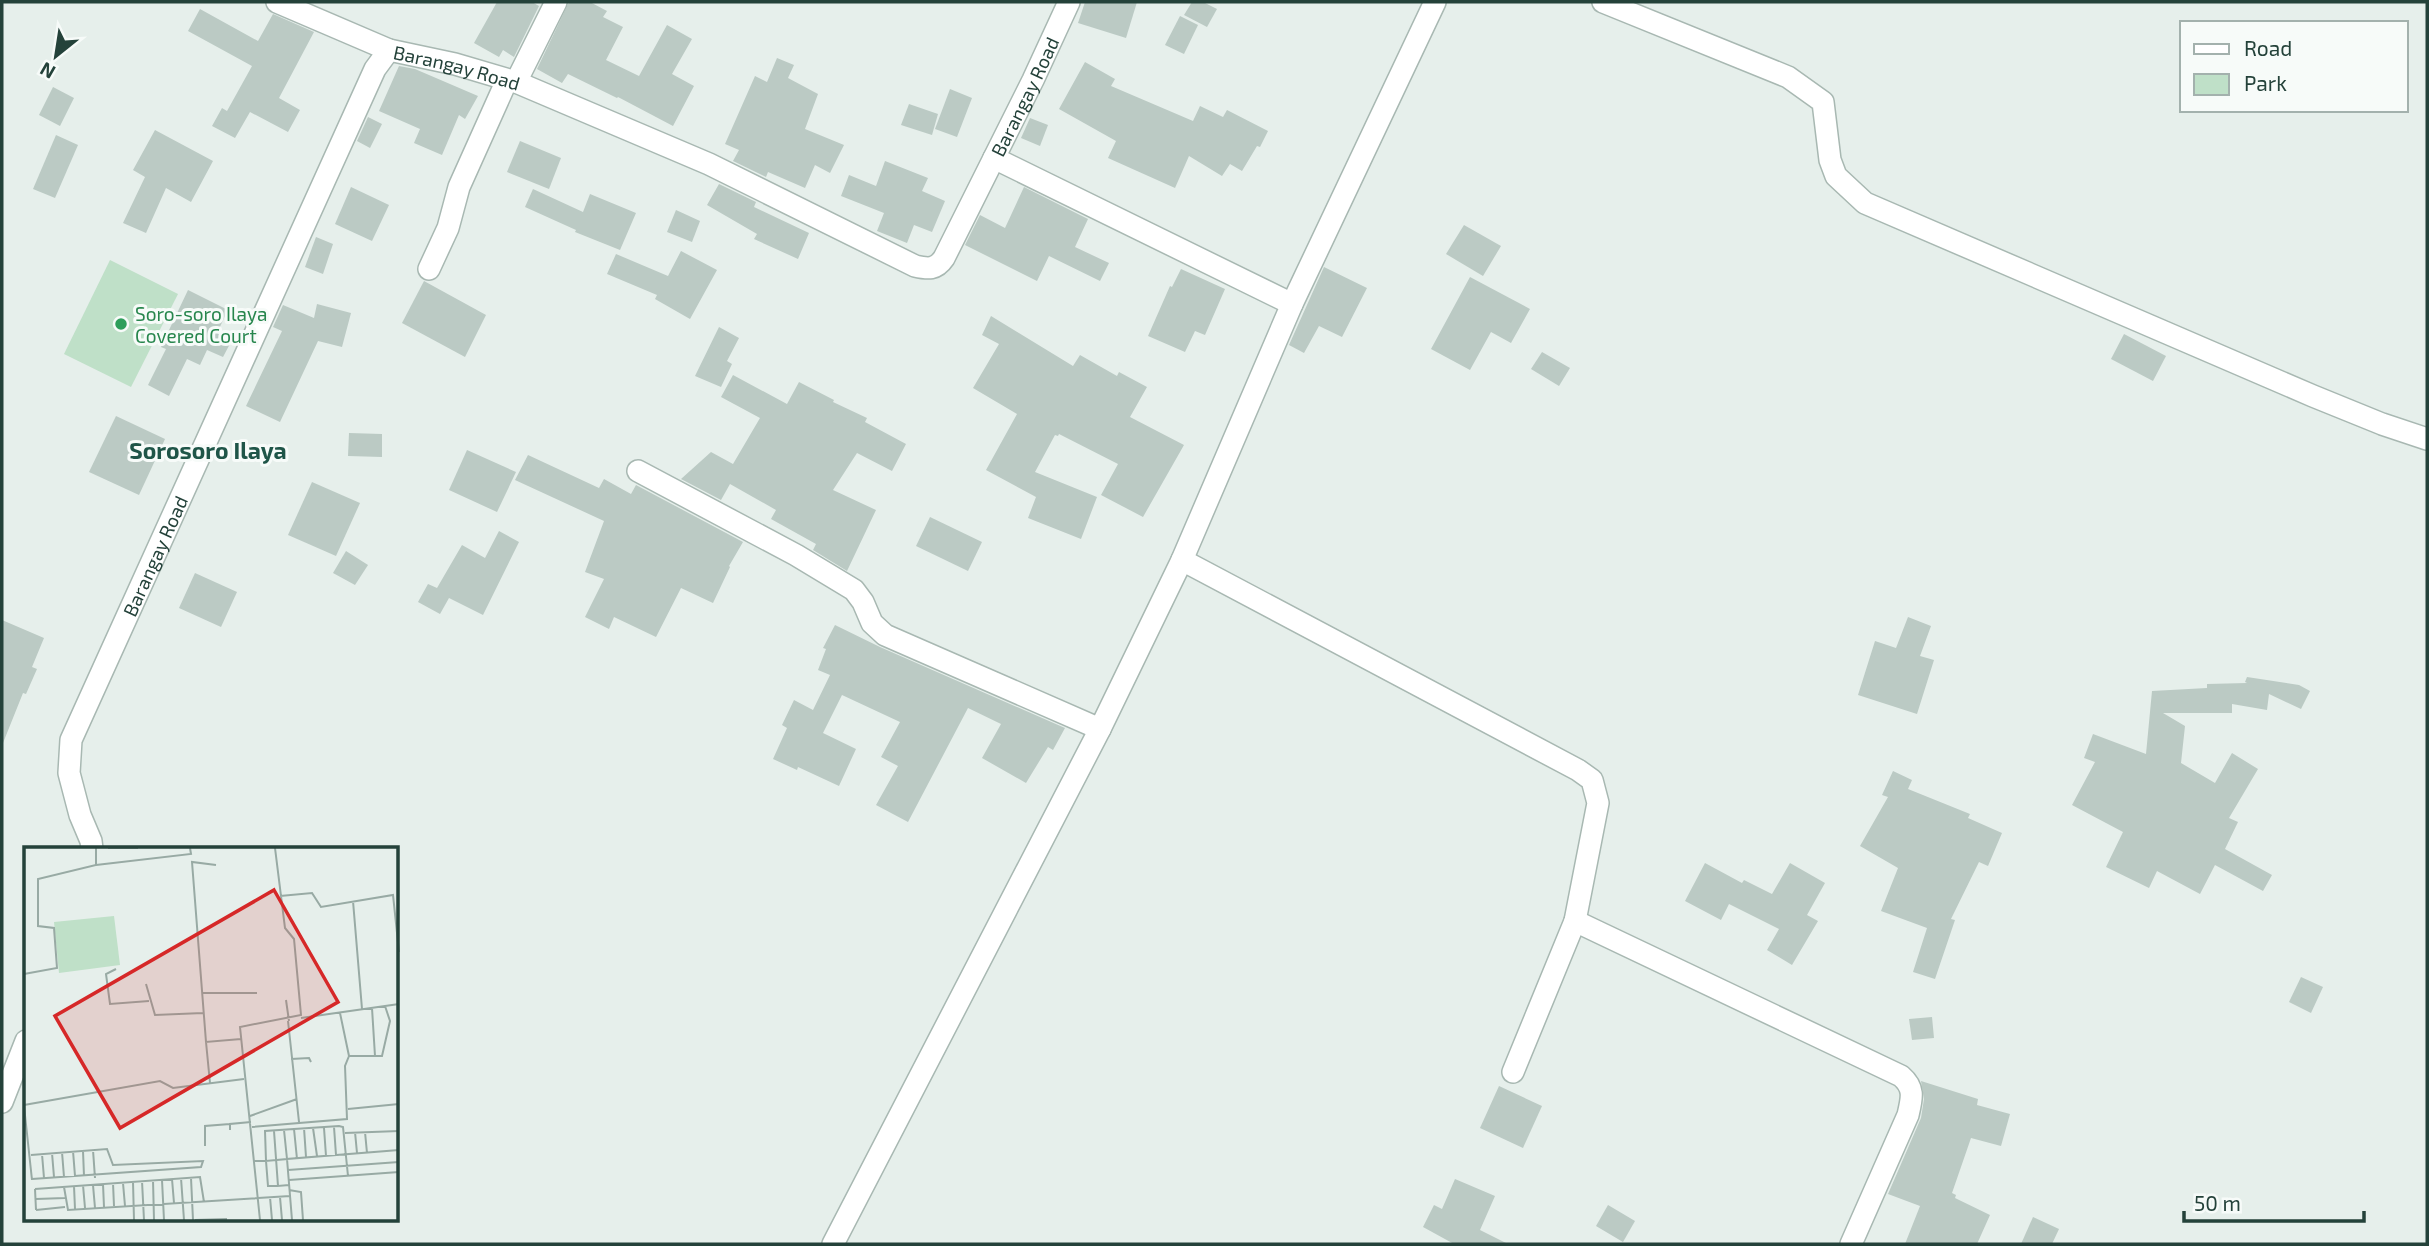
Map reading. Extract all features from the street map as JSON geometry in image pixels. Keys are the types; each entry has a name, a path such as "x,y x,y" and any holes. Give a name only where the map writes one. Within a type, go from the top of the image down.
{"street":[{"path":"277,2 389,50"},
{"path":"429,269 448,228 459,187 512,81 556,2"},
{"name":"Barangay Road","path":"92,847 69,773 71,740 375,69 389,50 455,64 512,81 709,164 915,266 934,268 944,258 1069,2"},
{"path":"833,1244 1100,729 1182,560 1292,304 1435,2"},
{"path":"1603,2 1788,77 1823,102 1830,160 1836,176 1865,203 2324,400 2427,439"},
{"path":"994,158 1292,304"},
{"path":"638,471 796,555 854,590 863,602 872,623 885,635 1100,729"},
{"path":"1182,560 1578,770 1592,780 1598,803 1575,921 1513,1072"},
{"path":"1575,921 1901,1076 1909,1083 1913,1097 1908,1115 1851,1244"},
{"path":"2,1102 24,1046"}],"green space":[{"name":"Soro-soro Ilaya Covered Court","path":"110,260 178,294 131,387 64,354"}],"building":[{"path":"497,2 532,2 539,6 514,57 503,50 499,57 474,43"},
{"path":"569,2 590,2 607,11 603,17 623,27 606,60 639,76 667,25 692,39 672,74 694,86 673,126 568,74 562,83 537,69"},
{"path":"1085,2 1137,2 1126,38 1078,23"},
{"path":"1192,2 1203,2 1217,9 1207,27 1184,15"},
{"path":"200,9 258,41 273,14 314,32 279,98 300,110 288,132 250,112 235,138 212,126 222,108 227,111 252,66 188,31"},
{"path":"1180,16 1198,25 1184,54 1165,45"},
{"path":"777,58 794,65 788,78 818,94 805,129 844,145 830,173 815,165 805,188 768,172 766,177 733,161 739,150 725,144 755,76 767,82"},
{"path":"1085,62 1115,79 1111,86 1193,121 1200,106 1223,117 1227,110 1268,131 1242,171 1230,164 1222,176 1189,156 1175,188 1108,158 1116,141 1059,109"},
{"path":"399,66 415,69 478,96 465,119 459,115 442,155 414,143 420,129 379,111"},
{"path":"53,87 74,98 60,126 39,115"},
{"path":"950,89 972,98 957,137 935,129"},
{"path":"909,104 938,114 932,135 901,125"},
{"path":"368,117 382,124 370,148 357,141"},
{"path":"1030,118 1048,125 1040,146 1021,138"},
{"path":"155,130 213,161 191,202 166,188 146,233 123,223 145,177 133,170"},
{"path":"56,135 78,145 55,198 33,189"},
{"path":"520,141 561,158 549,189 507,172"},
{"path":"885,161 928,178 922,191 945,201 932,232 914,225 907,243 877,231 884,213 841,196 849,175 876,186"},
{"path":"719,184 756,202 754,207 809,233 798,259 754,239 757,234 707,205"},
{"path":"351,187 389,205 372,241 335,224"},
{"path":"1024,187 1088,219 1075,247 1109,263 1100,281 1049,256 1037,281 965,245 980,215 1005,228"},
{"path":"533,189 583,212 590,194 636,213 620,250 575,232 576,230 525,207"},
{"path":"676,210 700,221 692,242 667,232"},
{"path":"1464,225 1501,246 1483,276 1446,254"},
{"path":"316,237 333,244 323,274 305,267"},
{"path":"681,251 717,270 690,319 655,299 657,295 607,274 616,254 668,276"},
{"path":"1324,267 1367,288 1342,337 1319,326 1304,353 1289,345"},
{"path":"1181,269 1225,289 1205,335 1195,331 1185,352 1148,336 1170,286 1172,287"},
{"path":"1470,277 1530,309 1511,343 1491,332 1470,370 1431,349"},
{"path":"424,281 486,315 465,357 402,323"},
{"path":"188,290 228,310 217,333 232,340 223,357 207,350 200,365 187,359 169,396 148,385 166,349 161,347"},
{"path":"317,304 351,313 342,347 318,341 280,422 246,406 282,331 273,327 283,305 314,318"},
{"path":"991,316 1073,366 1080,355 1117,376 1119,372 1147,387 1130,417 1184,445 1143,517 1101,495 1118,464 1059,434 1055,435 1035,472 1097,497 1081,539 1028,518 1036,497 986,470 1017,414 973,388 999,344 982,335"},
{"path":"719,327 739,338 727,361 732,364 721,387 695,376"},
{"path":"2124,334 2166,356 2153,381 2111,359"},
{"path":"1542,352 1570,368 1559,386 1531,369"},
{"path":"733,375 787,404 799,382 867,418 865,422 906,444 892,471 857,453 833,490 876,510 847,571 813,550 816,544 771,519 776,510 730,484 721,500 681,479 711,452 733,464 760,418 721,397"},
{"path":"116,416 165,439 139,495 89,472"},
{"path":"349,433 382,434 382,457 348,456"},
{"path":"467,450 516,472 497,512 449,490"},
{"path":"528,455 599,488 604,479 631,494 636,485 743,542 713,603 681,588 656,637 614,617 609,629 585,617 604,579 585,572 604,521 515,480"},
{"path":"312,482 360,503 336,556 288,535"},
{"path":"930,517 982,542 968,571 916,546"},
{"path":"499,531 519,542 483,615 449,598 440,614 418,602 428,584 437,588 462,545 485,558"},
{"path":"346,551 368,565 355,585 333,573"},
{"path":"195,573 237,592 221,627 179,608"},
{"path":"1908,617 1931,626 1920,656 1934,660 1917,714 1858,695 1875,641 1896,648"},
{"path":"2,620 44,638 32,667 37,669 26,694 23,693 3,743"},
{"path":"835,625 1065,728 1053,750 1048,747 1026,783 982,758 1001,724 968,708 908,822 876,805 898,766 881,757 900,722 842,695 823,733 856,749 839,786 773,759 787,728 782,725 794,700 813,710 830,675 818,670 826,649 823,648"},
{"path":"2247,677 2299,685 2310,691 2301,709 2269,694 2267,710 2232,704 2232,713 2163,713 2185,726 2181,763 2215,783 2232,753 2258,769 2229,818 2238,822 2225,849 2272,875 2263,891 2215,865 2200,894 2157,871 2149,888 2106,867 2123,832 2072,805 2095,762 2084,758 2093,734 2146,754 2152,691 2207,688 2207,684 2247,683"},
{"path":"1893,771 1912,780 1908,789 1970,814 1968,818 2002,833 1988,866 1979,862 1951,919 1955,920 1935,979 1913,972 1927,928 1881,911 1898,868 1860,846 1888,797 1882,795"},
{"path":"1705,863 1742,883 1744,880 1772,894 1790,863 1825,883 1807,915 1818,921 1792,965 1767,950 1779,929 1729,904 1721,920 1685,901"},
{"path":"2301,977 2323,987 2311,1013 2289,1002"},
{"path":"1932,1017 1934,1038 1912,1040 1909,1019"},
{"path":"1921,1081 1978,1099 1977,1105 2010,1114 2001,1146 1971,1138 1952,1193 1956,1195 1955,1198 1990,1215 1977,1244 1905,1244 1920,1206 1888,1194 1921,1118 1924,1099"},
{"path":"1499,1086 1542,1106 1523,1148 1480,1128"},
{"path":"1455,1179 1495,1196 1480,1230 1508,1244 1454,1244 1423,1227 1434,1205 1442,1209"},
{"path":"1608,1205 1635,1221 1623,1242 1596,1226"},
{"path":"2033,1217 2059,1229 2052,1244 2021,1244"}],"place":[{"name":"Soro-soro Ilaya Covered Court","path":"121,324"}],"district":[{"name":"Sorosoro Ilaya","path":"208,450"}]}
